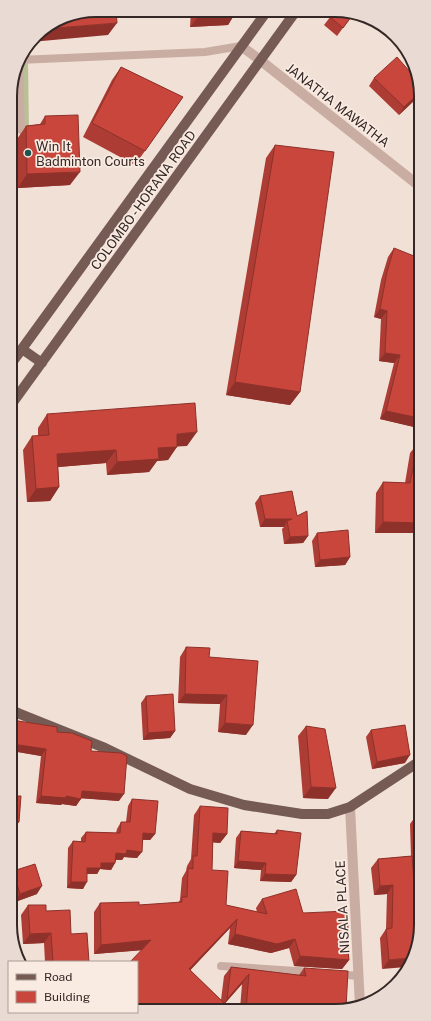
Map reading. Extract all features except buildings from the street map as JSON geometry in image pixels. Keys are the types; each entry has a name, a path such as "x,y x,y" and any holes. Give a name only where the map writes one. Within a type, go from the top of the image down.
{"main road":[{"name":"COLOMBO - HORANA ROAD","path":"17,356 263,17"},
{"name":"COLOMBO - HORANA ROAD","path":"17,397 292,17"},
{"path":"22,349 42,363"},
{"path":"17,712 105,748 190,789 244,805 302,814 328,814 350,807 414,765"}],"street":[{"name":"JANATHA MAWATHA","path":"241,46 414,182"},
{"name":"NISALA PLACE","path":"350,807 360,1000"}],"lane":[{"path":"26,60 205,52 241,46"},
{"path":"20,78 21,130"},
{"path":"220,966 358,976"}],"green space":[{"path":"28,63 29,130 17,131 17,91 24,64"}],"place":[{"name":"Win It Badminton Courts","path":"28,153"}]}
